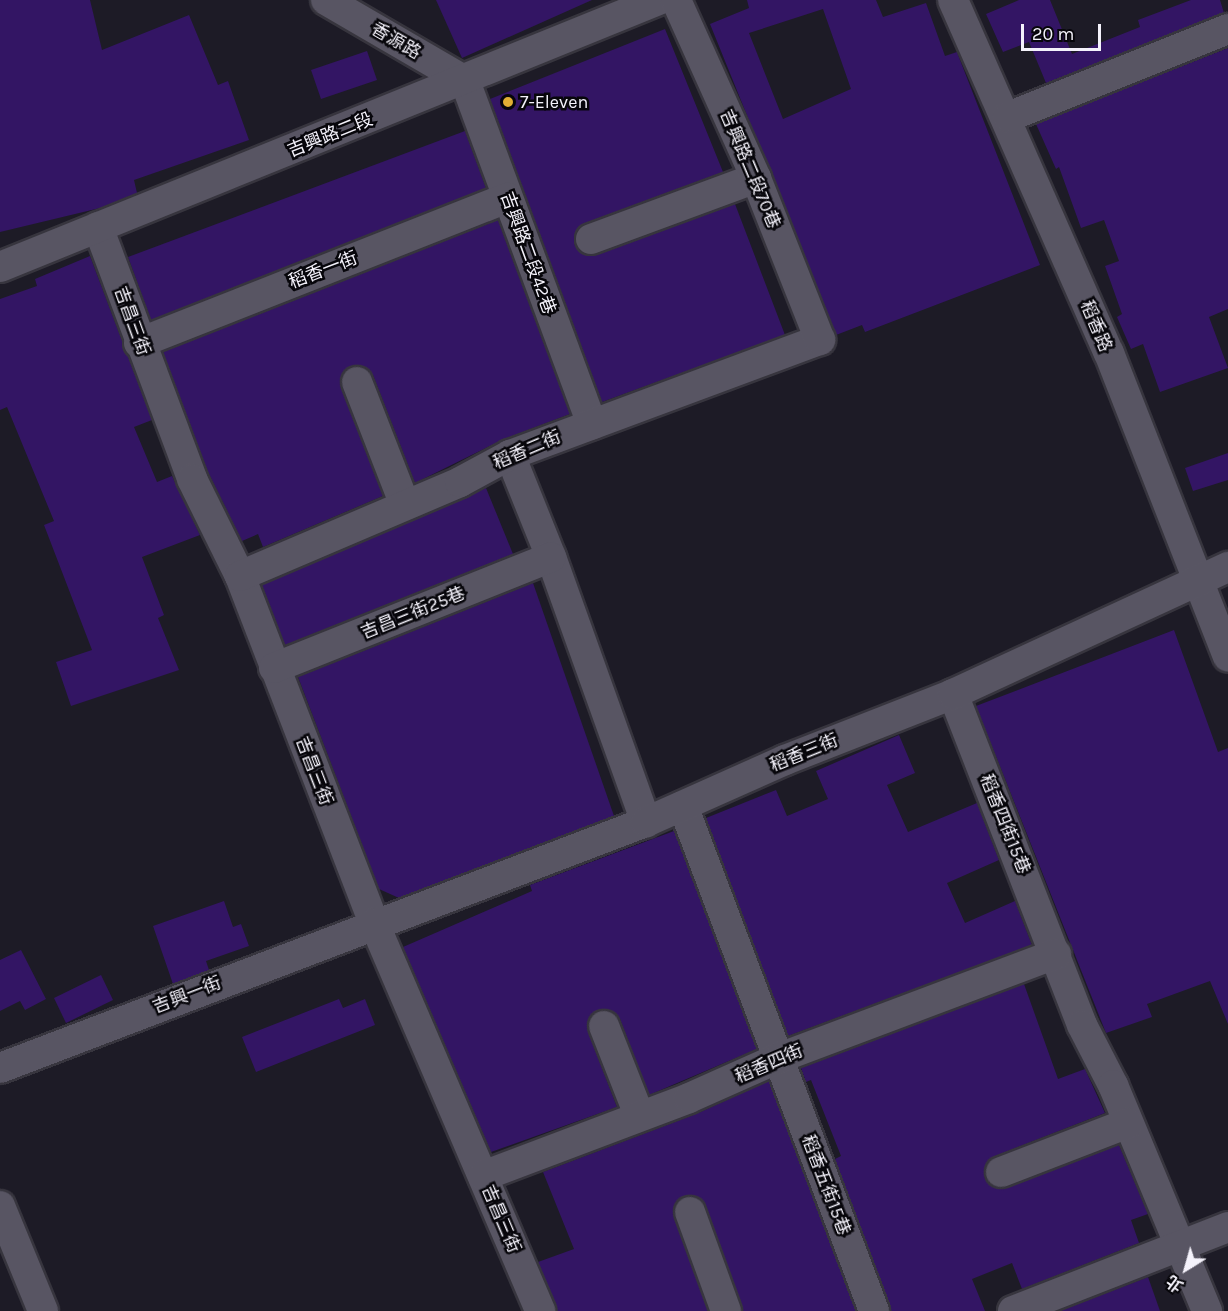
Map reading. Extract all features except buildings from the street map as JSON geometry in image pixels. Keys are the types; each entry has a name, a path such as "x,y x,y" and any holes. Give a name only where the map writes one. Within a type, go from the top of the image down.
{"street":[{"name":"香源路","path":"326,0 465,81"},
{"name":"吉興路二段","path":"0,267 465,81 659,0"},
{"name":"吉興路二段70巷","path":"676,0 756,178 820,340"},
{"name":"稻香路","path":"953,0 1008,117 1108,353 1228,656"},
{"path":"1008,117 1228,29"},
{"name":"吉興路二段42巷","path":"465,81 591,424"},
{"path":"591,239 756,178"},
{"name":"稻香一街","path":"139,343 507,198"},
{"name":"吉昌三街","path":"98,227 139,343 192,479 240,576 374,923 540,1311"},
{"name":"稻香二街","path":"240,576 460,482 510,455 820,340"},
{"path":"357,382 405,505"},
{"path":"510,455 551,557 646,822"},
{"name":"吉昌三街25巷","path":"274,668 551,557"},
{"name":"稻香三街","path":"374,923 646,822 785,760 953,694 1228,567"},
{"name":"稻香四街15巷","path":"953,694 1082,1025 1113,1086 1146,1172 1181,1246 1207,1311"},
{"name":"稻香五街15巷","path":"683,806 873,1311"},
{"name":"吉興一街","path":"0,1068 374,923"},
{"name":"稻香四街","path":"483,1176 778,1058 1056,954"},
{"path":"604,1026 639,1115"},
{"path":"1001,1172 1128,1123"},
{"path":"0,1206 43,1311"},
{"path":"690,1212 726,1311"},
{"path":"1012,1311 1228,1227"}],"place":[{"name":"7-Eleven","path":"508,102"}]}
